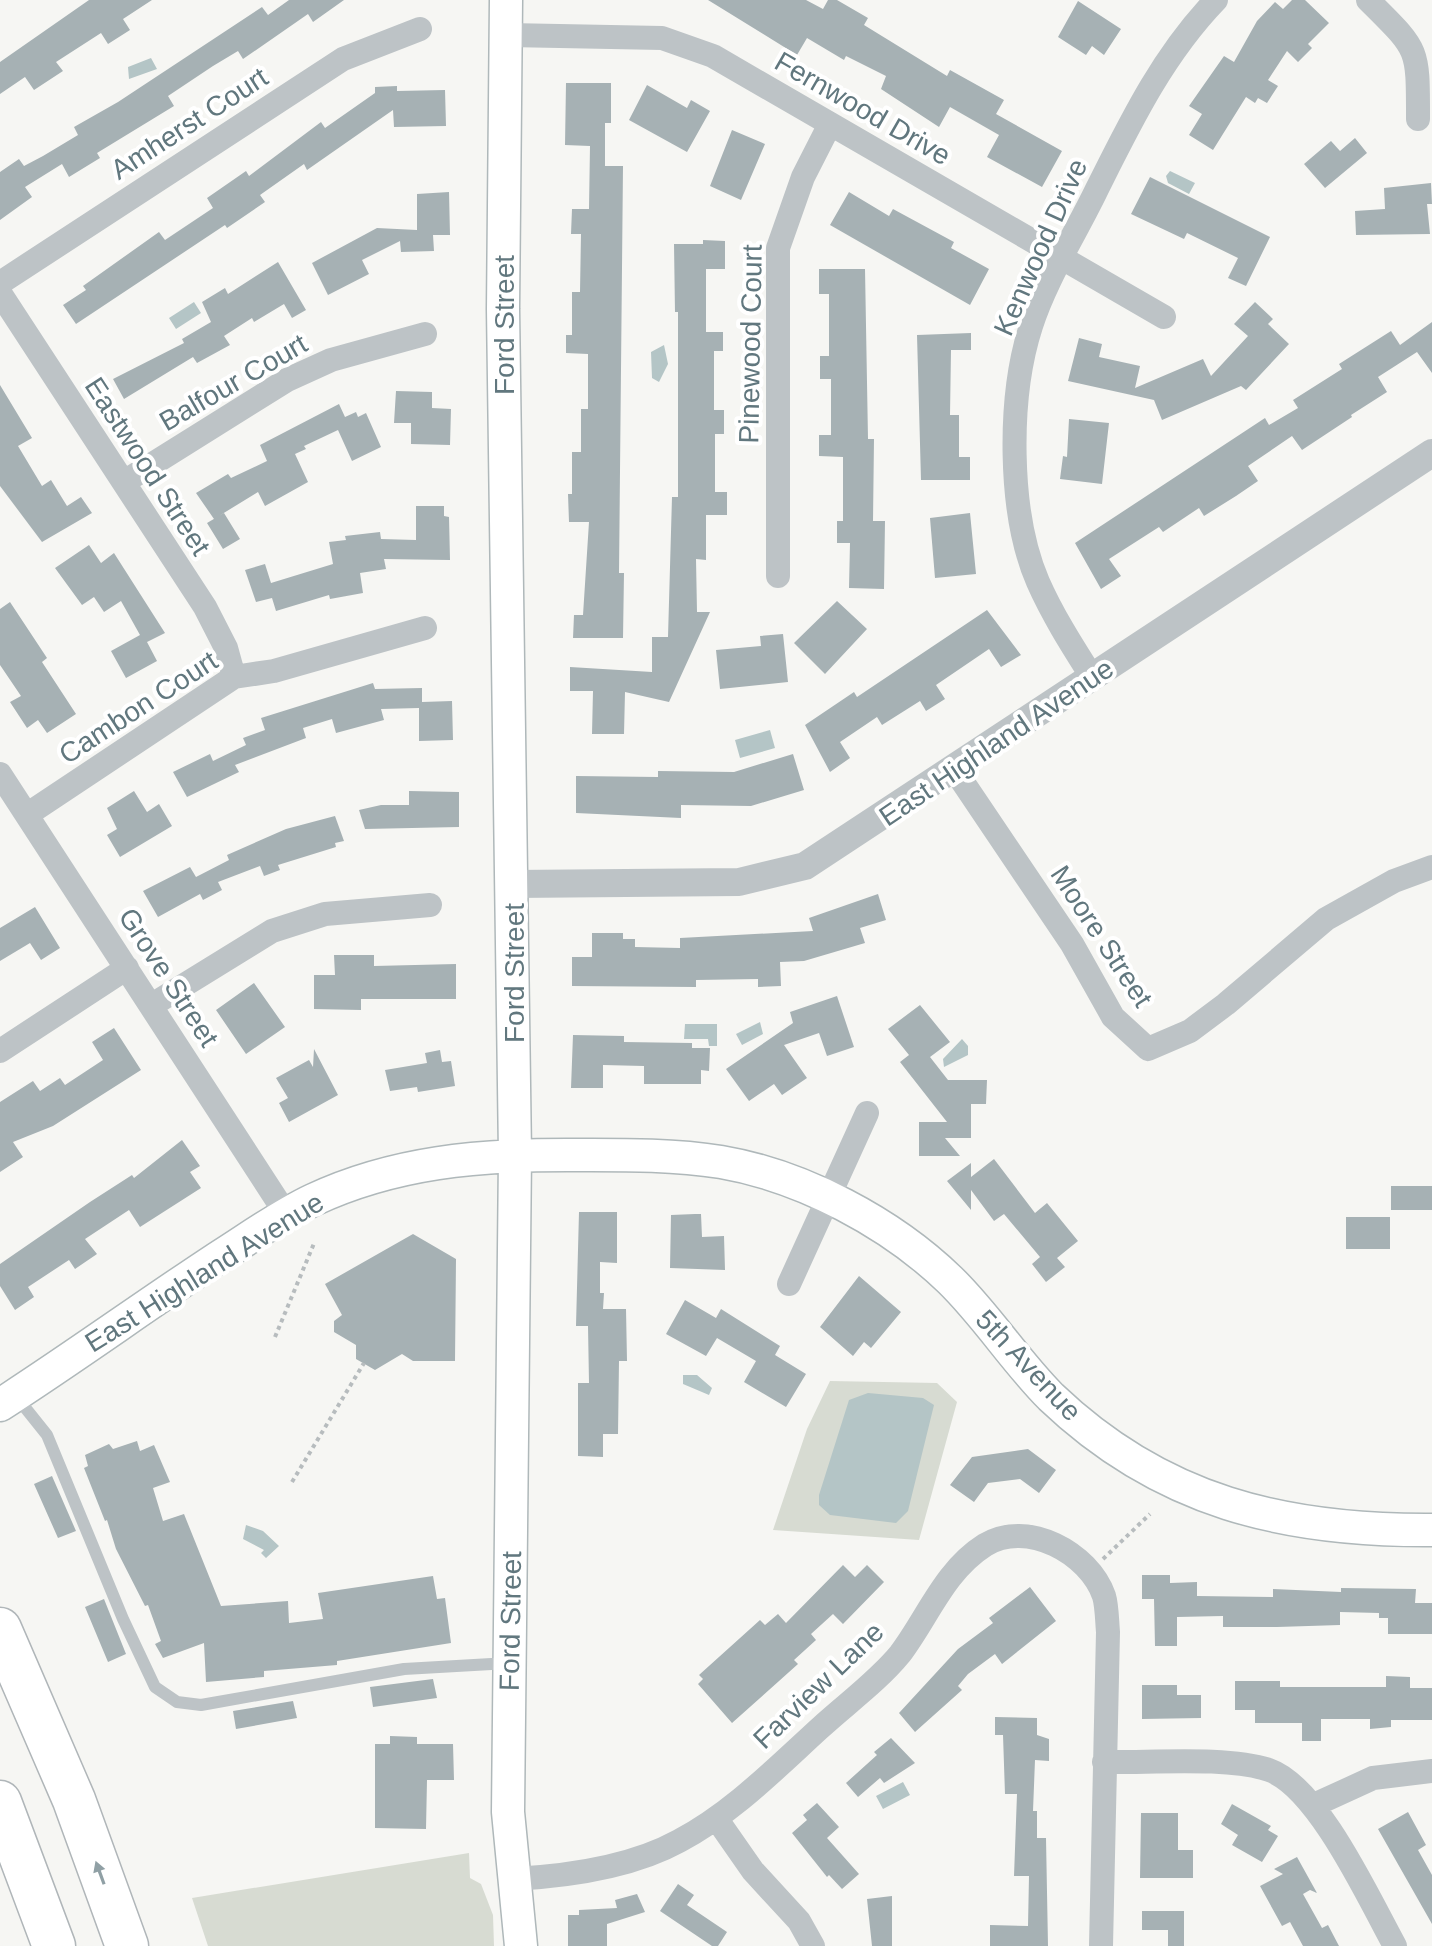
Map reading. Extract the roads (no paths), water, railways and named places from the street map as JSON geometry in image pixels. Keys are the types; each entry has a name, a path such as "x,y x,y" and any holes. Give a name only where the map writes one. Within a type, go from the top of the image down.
{"highway":[{"path":"0,1629 74,1800 127,1946"},
{"path":"0,1802 54,1946"}],"main road":[{"name":"Ford Street","path":"506,0 503,309 515,1155 508,1812 521,1946"},
{"name":"5th Avenue","path":"515,1155 666,1156 725,1163 778,1178 829,1199 890,1231 950,1280 1051,1396 1119,1453 1190,1491 1254,1513 1314,1524 1432,1530"},
{"name":"East Highland Avenue","path":"8,1400 286,1214 347,1185 390,1172 431,1163 515,1155"}],"street":[{"name":"Kenwood Drive","path":"1092,677 1037,580 1025,538 1017,483 1020,367 1032,323 1164,62 1216,0"},
{"path":"1368,0 1410,42 1417,57 1418,119"},
{"name":"Amherst Court","path":"0,283 343,59 420,29"},
{"name":"Fernwood Drive","path":"507,35 662,38 713,56 1164,317"},
{"name":"Pinewood Court","path":"778,576 778,248 803,177 830,124"},
{"name":"Eastwood Street","path":"0,293 205,607 226,648 234,677"},
{"name":"Balfour Court","path":"124,482 287,380 331,360 425,334"},
{"name":"East Highland Avenue","path":"513,884 739,882 770,877 805,866 1432,453"},
{"name":"Cambon Court","path":"28,814 234,677 274,671 425,628"},
{"name":"Moore Street","path":"954,769 1072,944 1113,1017 1148,1049 1190,1031 1326,919 1394,881 1432,867"},
{"name":"Grove Street","path":"0,774 286,1214"},
{"path":"152,1005 272,931 325,914 430,905"},
{"path":"0,1051 127,968"},
{"path":"789,1284 867,1113"},
{"name":"Farview Lane","path":"514,1879 543,1877 635,1858 677,1842 716,1818 745,1796 899,1655 957,1567 988,1543 1022,1536 1064,1547 1090,1571 1104,1596 1108,1632 1101,1946"},
{"path":"1104,1762 1243,1765 1269,1770 1293,1782 1314,1805 1395,1946"},
{"path":"1314,1805 1373,1778 1432,1771"},
{"path":"716,1818 753,1871 799,1921 813,1946"}],"lane":[{"path":"8,1400 47,1435 123,1619 155,1687 165,1696 177,1702 201,1705 404,1669 509,1663"}]}
